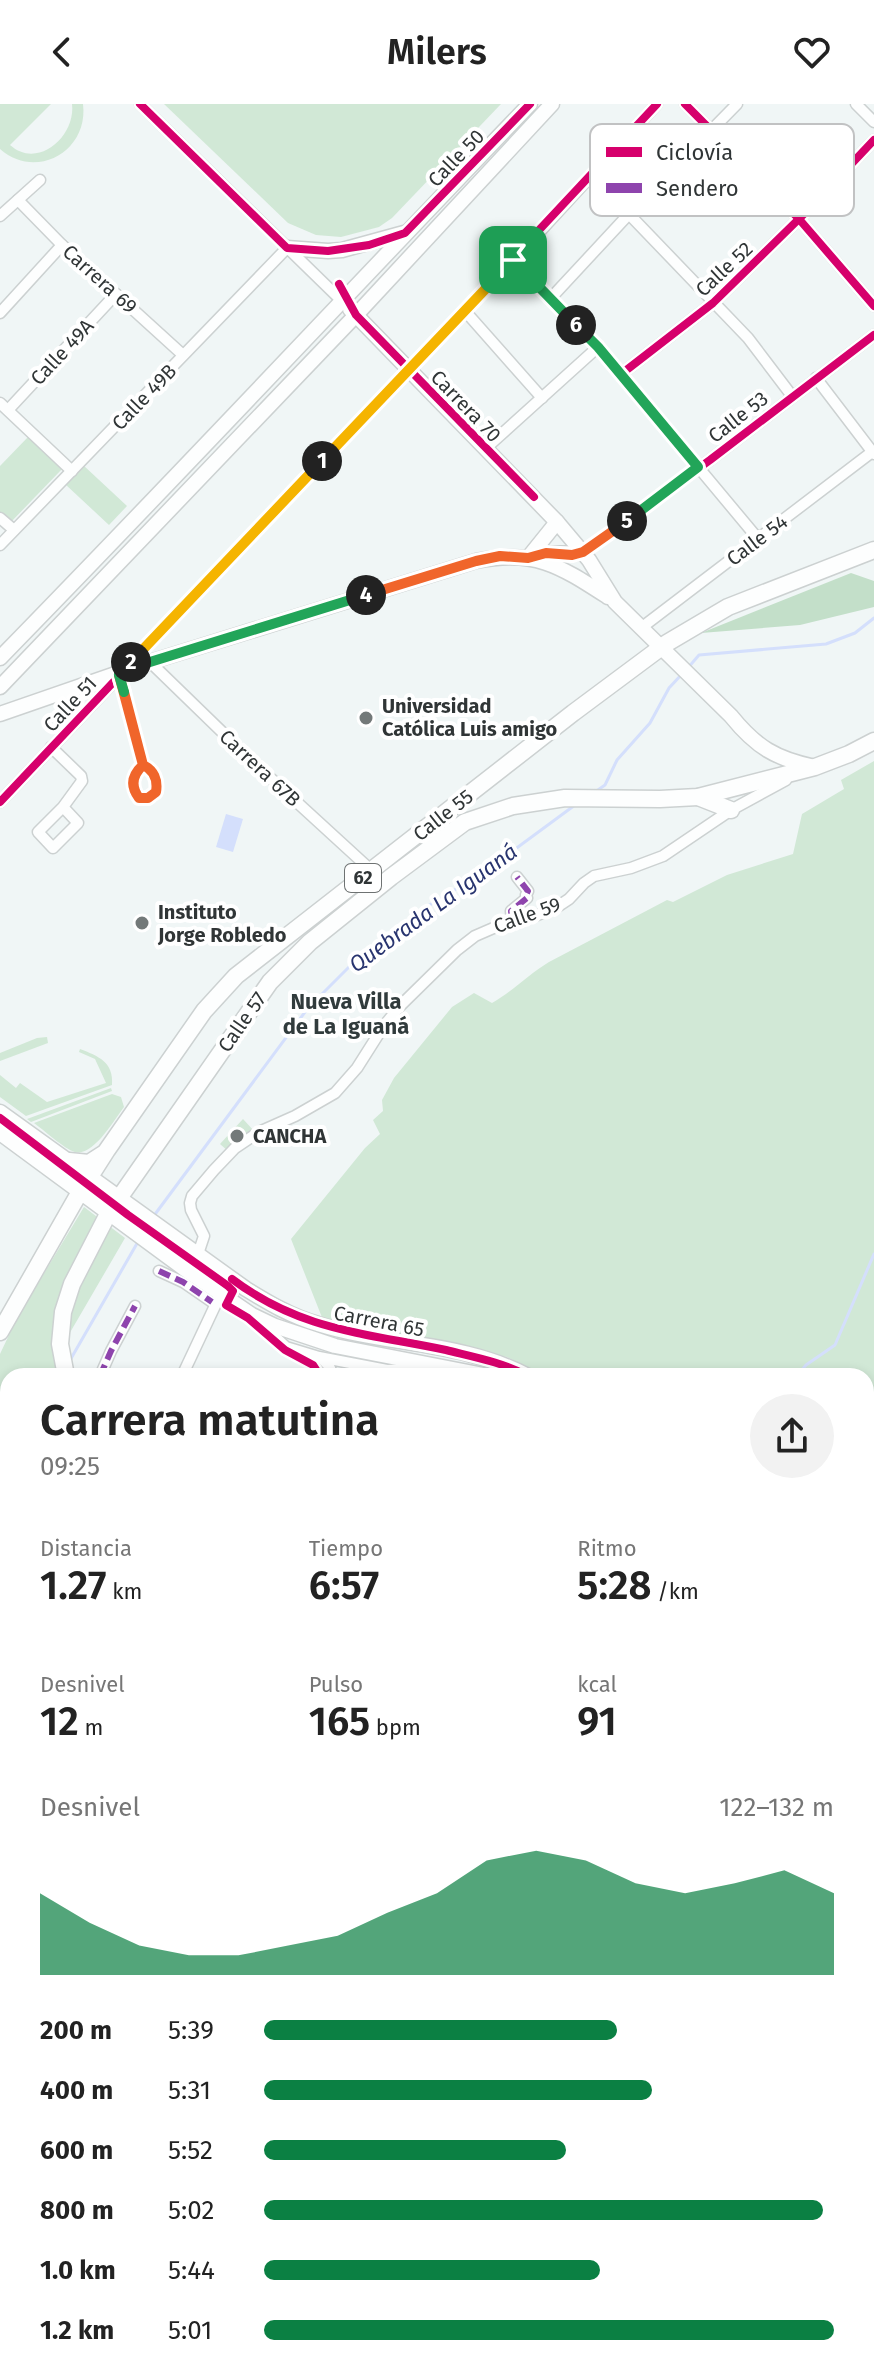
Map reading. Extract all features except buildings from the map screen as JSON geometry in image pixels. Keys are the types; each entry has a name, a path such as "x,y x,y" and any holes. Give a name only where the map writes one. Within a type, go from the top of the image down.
{"highway":[{"name":"Calle 55","path":"90,1176 204,1011 251,964 573,713 667,652 728,607 874,550"},
{"name":"62","path":"809,769 874,741"},
{"name":"Calle 57","path":"64,1368 60,1344 63,1312 72,1284 262,993 310,942 465,822 488,814 539,801 698,797 809,769"},
{"path":"698,797 731,810"},
{"path":"455,806 465,822"},
{"path":"69,1161 89,1163 107,1150"},
{"name":"62","path":"0,1332 90,1176"}],"main road":[{"name":"Calle 50","path":"0,658 530,104"},
{"name":"Calle 50","path":"0,687 356,315 552,104"},
{"path":"287,248 342,250 405,233"},
{"name":"Carrera 70","path":"343,302 404,375 485,449 557,522 583,552 615,602 744,732 776,756 809,769"},
{"path":"528,558 557,522"},
{"path":"528,558 546,553 572,555 583,552"},
{"path":"0,714 150,662 500,556 528,558 560,567 615,602"},
{"name":"Carrera 65","path":"0,1112 268,1303 317,1324 489,1360 508,1368"},
{"name":"Carrera 65","path":"0,1133 190,1273 216,1297 275,1326 314,1340 448,1368"},
{"path":"190,1273 223,1289 232,1279"}],"street":[{"name":"Calle 51","path":"638,124 657,104"},
{"path":"685,104 707,124"},
{"path":"717,124 737,104"},
{"path":"856,104 874,122"},
{"name":"Carrera 70","path":"141,105 343,302"},
{"name":"Calle 52","path":"854,161 874,140"},
{"name":"Calle 51","path":"0,802 589,177"},
{"path":"0,216 40,180"},
{"name":"Carrera 69","path":"18,200 62,245 183,355"},
{"path":"550,299 627,216"},
{"path":"631,216 748,338 792,396"},
{"path":"796,216 874,306"},
{"name":"Calle 52","path":"620,375 713,303 802,216"},
{"path":"0,313 62,245"},
{"name":"Calle 49B","path":"0,545 287,248"},
{"path":"513,260 598,347 759,540"},
{"name":"Calle 49A","path":"4,406 116,294"},
{"path":"465,311 542,398"},
{"name":"Calle 53","path":"583,552 874,335"},
{"path":"485,449 598,347"},
{"path":"816,378 873,453"},
{"path":"4,406 72,471"},
{"name":"Calle 54","path":"641,628 873,453"},
{"path":"0,518 14,530"},
{"name":"Carrera 67B","path":"150,662 372,871"},
{"path":"119,675 143,765"},
{"path":"51,747 81,776 82,781 63,807"},
{"name":"Calle 59","path":"196,1253 204,1236 191,1210 192,1196 225,1158 259,1132 335,1093 357,1068 386,1024 416,990 475,936 557,907 594,876 618,872 663,856 731,810 809,769"},
{"path":"512,921 511,911 527,898 528,891 517,877"},
{"path":"159,1271 216,1297 185,1368"},
{"path":"104,1368 135,1306"},
{"path":"252,1315 286,1347 319,1357 382,1368"},
{"path":"319,1357 330,1368"},
{"path":"404,1368 418,1362"}],"green space":[{"path":"0,104 51,104 10,145 21,152 32,154 43,151 62,138 72,116 72,104 83,104 83,121 69,147 44,161 29,162 14,158 0,149"},
{"path":"164,104 501,104 392,218 379,227 341,237 316,235 288,223"},
{"path":"29,436 63,468 10,523 0,513 0,466"},
{"path":"83,465 127,506 109,525 65,484"},
{"path":"851,573 874,581 874,607 800,625 701,633"},
{"path":"874,761 874,1368 529,1368 507,1357 323,1320 291,1239 380,1134 373,1120 383,1111 382,1100 394,1078 452,1007 474,993 492,1003 549,962 667,900 673,902 727,875 793,854 802,814 844,789 841,780"},
{"path":"47,1037 48,1043 0,1061 0,1053"},
{"path":"80,1049 99,1057 108,1065 112,1085 26,1116 0,1097 0,1075 16,1088 20,1083 47,1102 106,1083 95,1059 79,1052"},
{"path":"111,1088 112,1091 31,1122 27,1119"},
{"path":"112,1094 121,1097 124,1107 96,1143 82,1152 65,1147 34,1123"},
{"name":"CANCHA","path":"243,1119 254,1131 228,1151 220,1144"},
{"path":"84,1207 125,1238 68,1336 56,1368 0,1368 0,1354 17,1318"}],"water":[{"path":"226,814 243,819 233,852 216,847"}],"waterway":[{"name":"Quebrada La Iguaná","path":"687,669 699,655 826,644 855,633 874,618"},
{"name":"Quebrada La Iguaná","path":"595,792 605,785 617,760 650,723 669,688 682,674"},
{"name":"Quebrada La Iguaná","path":"153,1217 308,1008 363,953 423,909 487,870 575,805"},
{"name":"Quebrada La Iguaná","path":"69,1362 139,1240"},
{"path":"804,1368 835,1345 874,1254"}],"marked path":[{"path":"512,921 511,911 527,898 528,891 517,877"},
{"path":"159,1271 183,1282 212,1302"},
{"path":"104,1368 135,1306"}],"cycle path":[{"path":"140,104 287,248 328,251 369,245 405,233 530,104"},
{"path":"638,124 657,104"},
{"path":"685,104 705,124"},
{"path":"854,161 874,140"},
{"path":"408,370 590,176"},
{"path":"796,216 874,306"},
{"path":"620,375 713,303 802,216"},
{"path":"513,260 598,347 698,467"},
{"path":"339,284 356,315 534,497"},
{"path":"583,552 874,335"},
{"path":"0,802 400,379"},
{"path":"0,1118 228,1286 233,1291 226,1305 248,1318 285,1350 315,1368"},
{"path":"232,1279 283,1310 334,1328 446,1350 510,1368"}],"place":[{"name":"Universidad Católica Luis amigo","path":"366,718"},
{"name":"Instituto Jorge Robledo","path":"142,923"},
{"name":"CANCHA","path":"237,1136"}],"district":[{"name":"Nueva Villa de La Iguaná","path":"346,1014"}],"route":[{"path":"513,260 119,675 143,765 133,777 134,790 139,798 153,796 156,778 143,765 121,681 119,675 150,662 476,561 500,556 528,558 546,553 572,555 583,552 698,467 598,347 513,260"}]}
